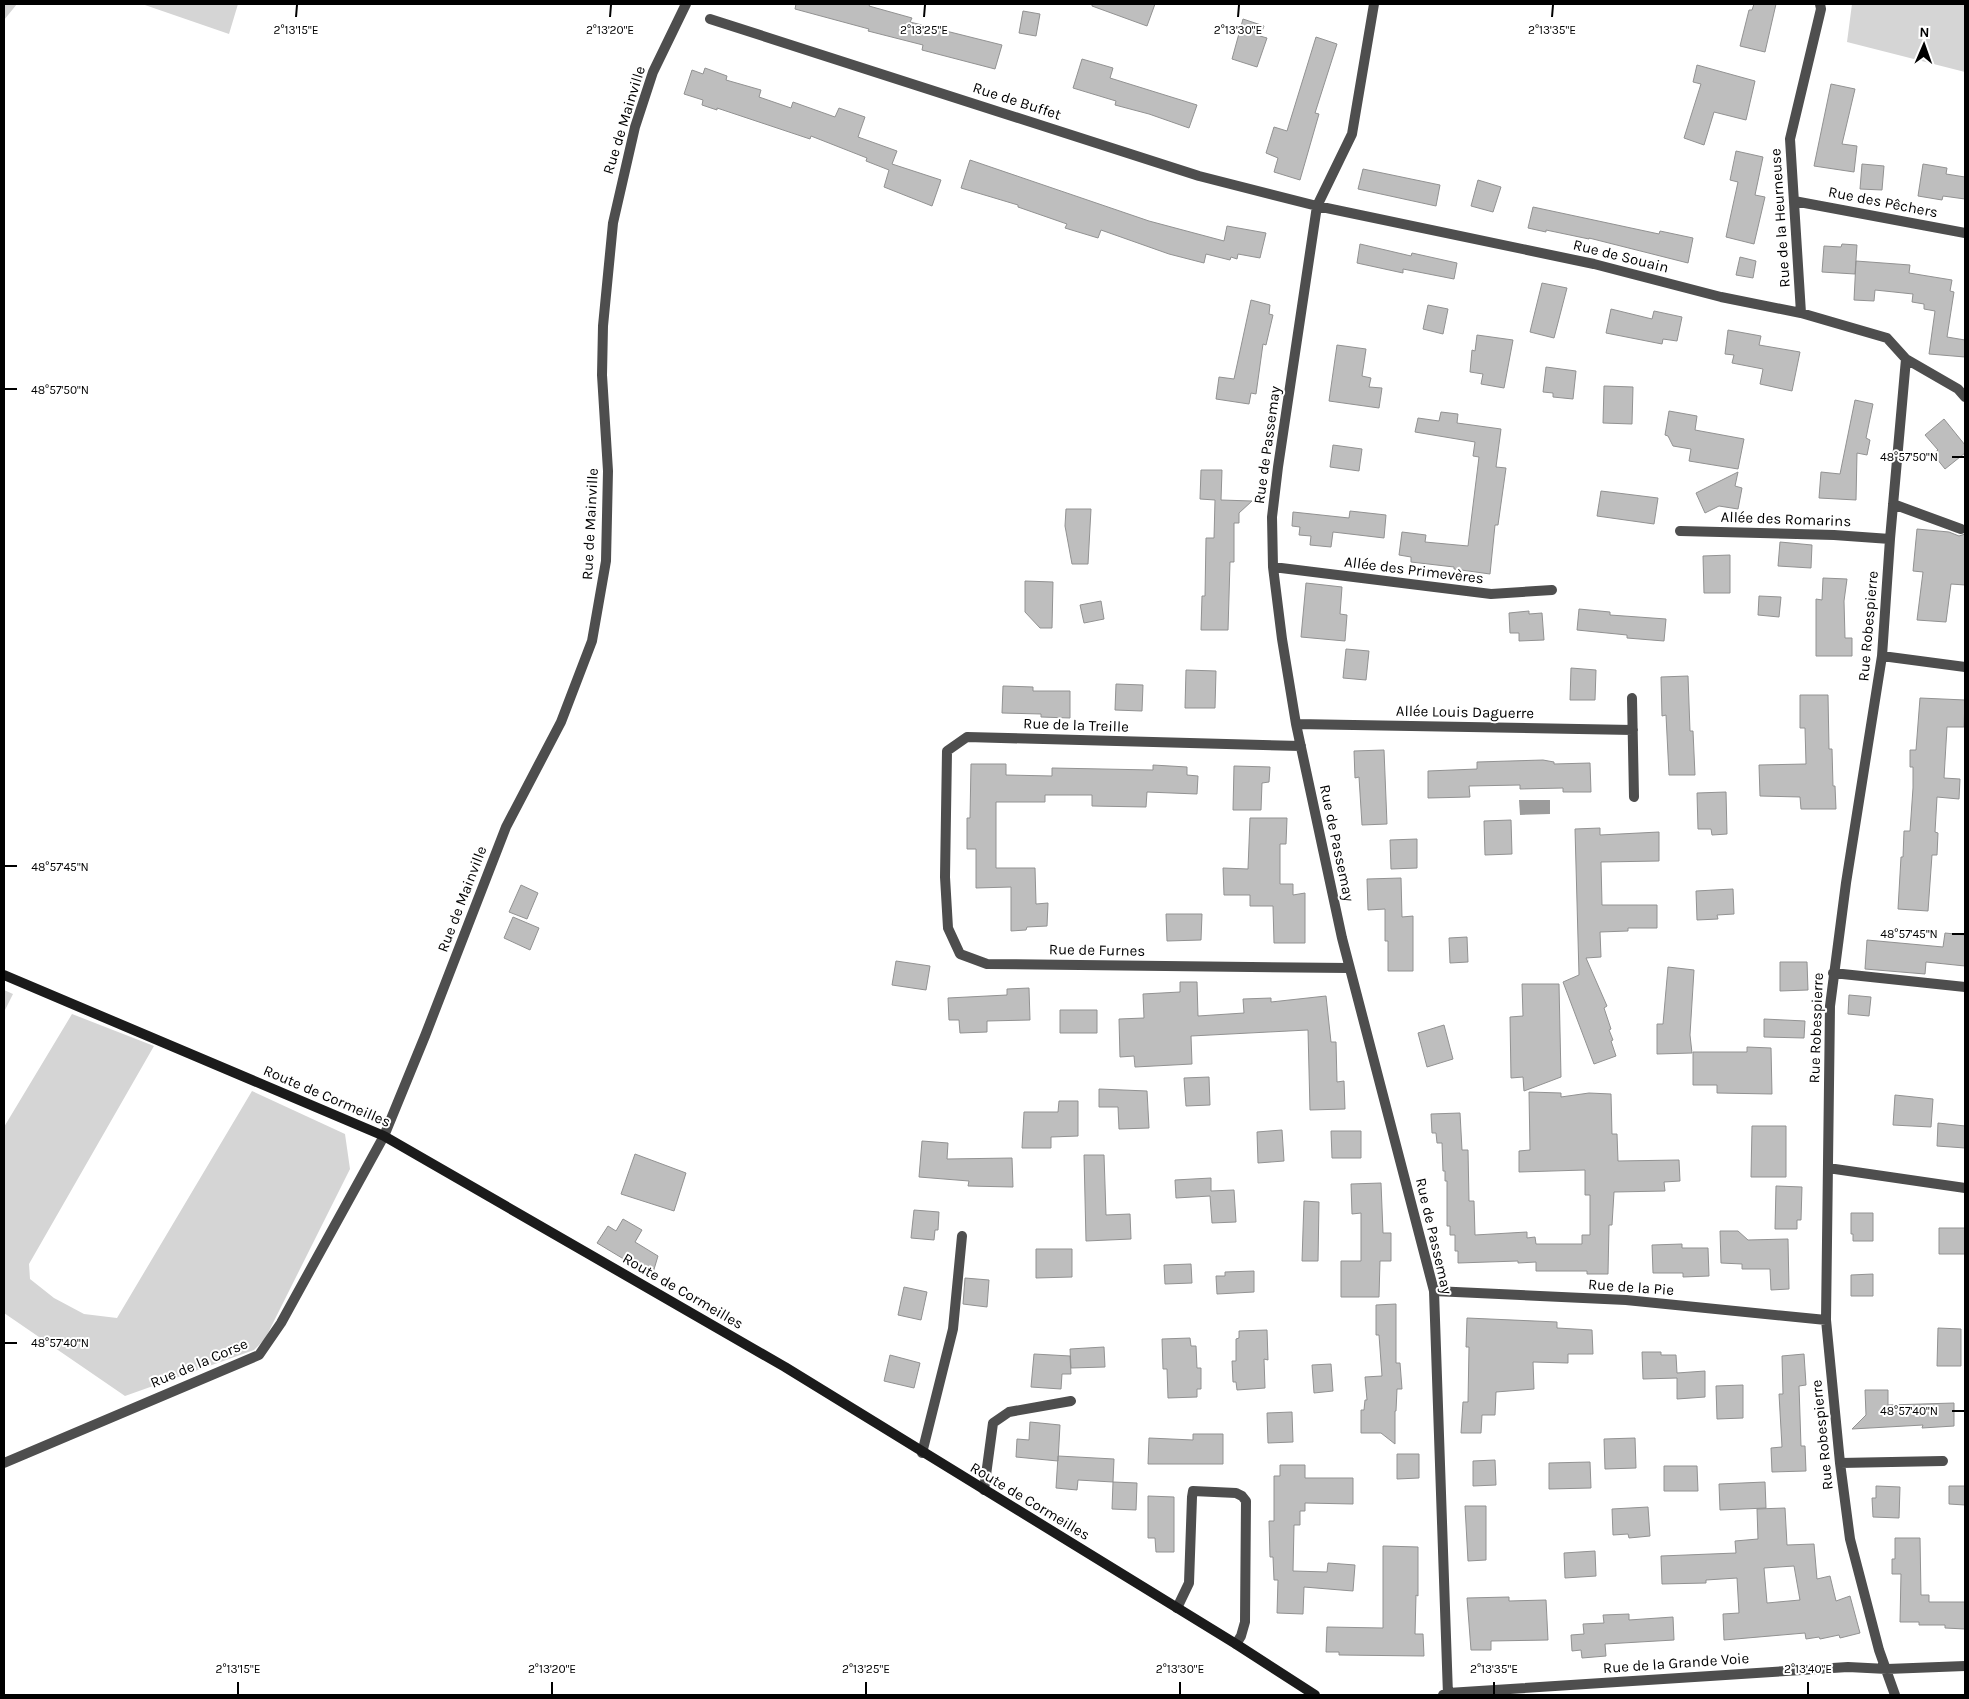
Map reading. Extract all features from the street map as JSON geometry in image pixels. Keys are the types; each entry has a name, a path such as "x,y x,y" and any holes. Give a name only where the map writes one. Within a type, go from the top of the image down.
{"main road":[{"name":"Route de Cormeilles","path":"4,975 384,1136 785,1367 922,1453 1236,1644 1315,1695"}],"street":[{"name":"Rue de Mainville","path":"384,1136 506,827 561,722 592,641 606,561 608,471 602,375 603,326 613,223 635,127 653,72 686,4"},
{"name":"Rue de Passemay","path":"1374,4 1352,134 1317,206 1274,500 1272,517 1273,567 1282,639 1296,724 1349,968 1434,1291 1446,1694"},
{"name":"Rue de la Heurneuse","path":"1801,314 1790,139 1821,9 1820,4"},
{"name":"Rue de Buffet","path":"710,18 1200,176 1317,206"},
{"name":"Rue des Pêchers","path":"1794,201 1965,233"},
{"name":"Rue de Souain","path":"1317,206 1594,264 1721,297 1801,314 1887,338 1906,359 1958,389 1965,397"},
{"name":"Rue Robespierre","path":"1895,1695 1879,1650 1850,1539 1840,1463 1826,1320 1830,1006 1833,974 1882,656 1906,359"},
{"path":"1893,504 1961,529"},
{"name":"Allée des Romarins","path":"1680,531 1834,535 1890,539"},
{"name":"Allée des Primevères","path":"1273,567 1492,594 1552,590"},
{"path":"1882,656 1965,667"},
{"path":"1632,698 1634,797"},
{"name":"Allée Louis Daguerre","path":"1296,724 1633,730"},
{"name":"Rue de la Treille","path":"946,844 947,751 967,737 1301,746"},
{"name":"Rue de Furnes","path":"946,844 945,877 948,928 960,954 987,964 1349,968"},
{"path":"1833,974 1965,987"},
{"name":"Rue de la Corse","path":"4,1463 259,1355 281,1323 384,1136"},
{"path":"1828,1168 1965,1188"},
{"path":"922,1453 953,1329 962,1236"},
{"name":"Rue de la Pie","path":"1434,1291 1626,1300 1826,1320"},
{"path":"984,1490 993,1423 1009,1412 1072,1402"},
{"path":"1840,1463 1943,1461"},
{"path":"1177,1608 1189,1583 1193,1491 1236,1493 1242,1496 1246,1501 1245,1622 1241,1636 1236,1644"},
{"name":"Rue de la Grande Voie","path":"1446,1694 1848,1666 1887,1669 1965,1666"}],"shaded area":[{"path":"4,4 17,4 4,20"},
{"path":"142,4 238,4 229,34"},
{"path":"1852,4 1965,4 1965,72 1847,42"},
{"path":"1519,800 1550,800 1550,814 1520,815"},
{"path":"4,990 13,994 4,1012"},
{"path":"72,1014 154,1046 29,1264 30,1279 54,1298 84,1314 117,1318 252,1091 345,1134 350,1169 265,1339 254,1350 125,1396 4,1313 4,1127"}],"building":[{"path":"796,4 870,4 869,6 912,18 910,22 1002,45 995,69 922,50 923,45 795,9"},
{"path":"1092,4 1155,4 1147,26 1092,6"},
{"path":"1754,4 1776,4 1765,52 1740,46 1749,10 1752,10"},
{"path":"1023,11 1040,14 1036,36 1019,33"},
{"path":"1243,19 1264,26 1260,36 1267,38 1257,67 1232,59"},
{"path":"1316,37 1337,44 1315,113 1319,114 1300,180 1274,172 1278,158 1266,153 1274,127 1287,131"},
{"path":"1082,59 1113,68 1110,78 1197,105 1189,128 1115,105 1116,101 1073,88"},
{"path":"1697,65 1755,81 1746,120 1714,112 1704,145 1684,138 1701,84 1693,82"},
{"path":"705,68 727,76 726,80 761,90 759,97 791,108 793,102 835,117 839,108 865,117 858,137 897,151 892,164 941,180 932,206 884,187 889,170 866,161 867,158 811,136 810,139 717,108 717,110 702,105 703,100 684,94 692,70 703,74"},
{"path":"1831,84 1855,89 1842,144 1857,146 1854,172 1814,166"},
{"path":"1736,151 1763,157 1755,195 1765,197 1754,244 1726,237 1738,182 1730,180"},
{"path":"970,160 1149,221 1224,241 1227,226 1266,233 1260,258 1238,254 1237,259 1231,257 1230,260 1206,254 1204,263 1169,254 1101,230 1098,238 1065,228 1067,224 1018,207 1018,205 961,188"},
{"path":"1862,164 1884,166 1882,190 1860,189"},
{"path":"1923,164 1947,168 1946,174 1965,177 1965,199 1943,196 1942,200 1918,196"},
{"path":"1363,169 1440,185 1436,206 1358,189"},
{"path":"1478,180 1501,187 1493,212 1471,206"},
{"path":"1533,207 1659,234 1660,231 1693,238 1688,263 1589,238 1528,228"},
{"path":"1360,244 1411,256 1412,253 1457,263 1454,279 1403,269 1403,273 1357,263"},
{"path":"1842,244 1857,245 1855,274 1822,272 1824,246 1841,247"},
{"path":"1740,257 1756,261 1753,278 1736,275"},
{"path":"1856,261 1910,265 1909,273 1952,280 1950,291 1954,292 1947,337 1965,340 1965,357 1929,354 1935,311 1924,309 1924,304 1912,302 1913,294 1875,290 1874,301 1854,300"},
{"path":"1542,283 1567,288 1554,338 1530,332"},
{"path":"1251,300 1270,305 1269,314 1273,315 1266,345 1263,344 1256,394 1251,393 1249,404 1216,399 1219,377 1234,379"},
{"path":"1428,305 1448,309 1443,334 1423,329"},
{"path":"1611,309 1652,319 1654,311 1682,317 1677,341 1663,339 1662,344 1606,333"},
{"path":"1728,330 1761,336 1759,345 1800,352 1792,391 1760,384 1763,369 1732,363 1734,355 1725,354"},
{"path":"1477,335 1513,340 1504,388 1481,384 1483,374 1470,372 1472,350 1475,351"},
{"path":"1337,345 1366,349 1362,376 1371,378 1369,387 1382,388 1379,408 1329,401"},
{"path":"1546,367 1576,371 1573,399 1553,397 1553,393 1543,392"},
{"path":"1604,386 1633,387 1632,424 1603,423"},
{"path":"1855,400 1873,404 1866,438 1870,440 1867,455 1857,453 1856,500 1819,498 1821,472 1840,474"},
{"path":"1669,411 1697,416 1695,430 1744,439 1738,469 1689,461 1691,449 1673,446 1668,436 1665,435"},
{"path":"1441,412 1458,414 1457,423 1501,429 1496,467 1506,468 1498,525 1495,525 1490,574 1454,569 1454,567 1411,562 1411,557 1399,555 1402,532 1426,535 1425,542 1468,546 1479,457 1473,456 1475,442 1415,432 1418,418 1439,421"},
{"path":"1944,419 1965,445 1965,453 1945,469 1933,454 1938,450 1925,435"},
{"path":"1333,445 1362,449 1359,471 1330,467"},
{"path":"1201,470 1222,470 1221,500 1252,501 1239,513 1239,523 1234,523 1234,562 1230,562 1228,630 1201,630 1202,596 1205,596 1206,538 1214,538 1215,500 1200,499"},
{"path":"1738,472 1735,486 1742,488 1738,509 1719,506 1705,513 1696,493"},
{"path":"1601,491 1658,498 1654,524 1597,516"},
{"path":"1066,509 1091,509 1088,564 1072,564 1065,526"},
{"path":"1350,511 1386,515 1384,538 1333,532 1331,547 1310,545 1311,536 1299,535 1300,527 1292,526 1293,512 1349,518"},
{"path":"1917,529 1949,532 1959,536 1965,534 1965,585 1951,584 1946,622 1917,620 1923,572 1913,571"},
{"path":"1780,542 1812,545 1811,568 1778,566"},
{"path":"1730,555 1730,593 1704,593 1703,556"},
{"path":"1823,578 1847,579 1844,601 1845,638 1852,638 1852,656 1816,656 1816,599 1822,600"},
{"path":"1025,581 1053,582 1052,628 1040,628 1025,612"},
{"path":"1306,583 1342,587 1340,614 1347,615 1345,641 1301,637"},
{"path":"1759,596 1781,597 1779,617 1758,615"},
{"path":"1101,601 1104,619 1084,623 1080,605"},
{"path":"1579,609 1610,612 1610,615 1666,619 1664,641 1627,638 1627,635 1577,630"},
{"path":"1529,611 1529,614 1542,613 1544,640 1519,641 1519,633 1510,633 1509,613"},
{"path":"1346,649 1369,651 1366,680 1343,678"},
{"path":"1571,668 1596,670 1595,700 1570,700"},
{"path":"1186,670 1216,671 1215,708 1185,708"},
{"path":"1688,676 1690,731 1693,731 1695,775 1669,775 1666,715 1662,716 1661,677"},
{"path":"1116,684 1143,685 1142,711 1115,710"},
{"path":"1003,686 1033,687 1033,691 1070,691 1070,718 1041,717 1041,714 1002,713"},
{"path":"1800,695 1828,695 1829,749 1832,749 1836,809 1801,809 1800,797 1760,796 1759,765 1806,764 1805,728 1800,728"},
{"path":"1920,698 1965,700 1964,727 1947,727 1944,778 1960,779 1959,799 1937,797 1935,832 1938,833 1937,855 1932,855 1928,911 1898,909 1904,831 1910,831 1913,767 1910,767 1910,750 1916,750"},
{"path":"1384,750 1387,824 1362,825 1359,777 1355,778 1354,751"},
{"path":"1543,760 1554,762 1554,764 1590,763 1591,792 1563,792 1563,788 1520,789 1520,785 1469,786 1470,797 1428,798 1428,771 1477,769 1477,762"},
{"path":"971,764 1006,764 1006,775 1052,776 1052,768 1153,770 1153,765 1187,767 1187,775 1198,776 1197,794 1147,792 1146,807 1092,806 1092,795 1045,795 1045,802 996,802 996,868 1035,868 1036,904 1048,903 1047,926 1027,927 1026,930 1011,931 1011,887 976,888 976,849 967,849 967,818 970,818"},
{"path":"1234,766 1270,767 1269,782 1262,783 1261,810 1233,810"},
{"path":"1726,792 1727,834 1712,835 1711,829 1698,829 1697,793"},
{"path":"1250,818 1287,818 1286,844 1280,844 1280,884 1293,884 1293,895 1305,893 1305,943 1274,943 1273,906 1250,906 1250,895 1224,895 1223,868 1248,869"},
{"path":"1511,820 1512,854 1485,855 1484,821"},
{"path":"1600,828 1600,835 1659,832 1659,861 1601,862 1602,905 1657,905 1657,928 1628,928 1628,931 1600,932 1601,957 1586,958 1607,1006 1604,1008 1611,1029 1609,1030 1613,1040 1611,1041 1616,1056 1594,1064 1563,982 1579,975 1575,829"},
{"path":"1417,839 1417,868 1391,869 1390,840"},
{"path":"1401,878 1402,917 1413,916 1413,971 1388,971 1388,941 1385,941 1385,909 1368,910 1367,879"},
{"path":"521,885 538,893 527,919 509,912"},
{"path":"1733,889 1734,914 1717,915 1718,919 1697,920 1696,891"},
{"path":"1166,914 1202,914 1201,940 1167,941"},
{"path":"513,917 539,928 530,950 504,938"},
{"path":"1945,933 1965,935 1965,966 1926,962 1925,974 1865,969 1867,940 1943,947"},
{"path":"1467,937 1468,962 1450,963 1449,938"},
{"path":"896,961 930,966 926,990 892,985"},
{"path":"1780,962 1807,962 1808,990 1780,991"},
{"path":"1668,967 1694,970 1690,1035 1692,1053 1657,1054 1657,1024 1663,1024"},
{"path":"1180,982 1197,982 1198,1016 1244,1013 1243,999 1271,998 1271,1002 1326,996 1331,1042 1336,1042 1337,1082 1344,1081 1345,1109 1310,1110 1308,1030 1191,1036 1192,1064 1135,1067 1134,1056 1120,1057 1119,1019 1144,1018 1143,994 1180,992"},
{"path":"1522,984 1559,984 1561,1077 1524,1091 1523,1077 1511,1078 1510,1017 1523,1016"},
{"path":"1029,988 1030,1020 987,1021 987,1032 960,1033 959,1020 949,1020 948,998 1007,995 1007,989"},
{"path":"1849,995 1871,997 1869,1016 1848,1014"},
{"path":"1060,1010 1097,1010 1097,1033 1060,1033"},
{"path":"1764,1019 1805,1021 1804,1038 1764,1037"},
{"path":"1444,1025 1453,1059 1427,1067 1418,1033"},
{"path":"1747,1047 1771,1048 1772,1094 1717,1093 1717,1085 1693,1085 1693,1052 1747,1052"},
{"path":"1209,1077 1210,1105 1186,1106 1184,1078"},
{"path":"1099,1089 1147,1091 1149,1128 1119,1129 1118,1107 1099,1107"},
{"path":"1529,1092 1561,1093 1561,1097 1589,1093 1611,1094 1612,1134 1617,1134 1618,1161 1679,1160 1680,1181 1664,1182 1665,1191 1614,1192 1612,1225 1609,1225 1608,1274 1587,1274 1587,1271 1536,1271 1536,1262 1458,1263 1458,1251 1455,1251 1455,1235 1450,1235 1450,1226 1447,1226 1447,1181 1445,1181 1445,1171 1443,1171 1442,1143 1437,1143 1436,1133 1432,1133 1431,1114 1460,1113 1462,1150 1468,1150 1469,1201 1474,1201 1475,1235 1527,1232 1527,1238 1535,1237 1536,1244 1582,1244 1582,1235 1590,1235 1590,1195 1585,1195 1585,1170 1519,1172 1519,1151 1530,1150"},
{"path":"1895,1095 1933,1099 1931,1127 1893,1125"},
{"path":"1059,1101 1078,1101 1078,1136 1051,1137 1051,1148 1022,1148 1024,1112 1058,1112"},
{"path":"1938,1123 1965,1126 1965,1148 1937,1146"},
{"path":"1752,1126 1786,1126 1786,1177 1751,1177"},
{"path":"1282,1130 1284,1161 1258,1163 1257,1132"},
{"path":"1331,1131 1361,1131 1361,1158 1332,1158"},
{"path":"922,1141 948,1143 947,1159 1012,1158 1013,1187 968,1186 969,1181 919,1177"},
{"path":"635,1154 686,1173 674,1211 621,1194"},
{"path":"1084,1155 1104,1155 1106,1215 1130,1214 1131,1239 1086,1241"},
{"path":"1211,1178 1211,1191 1234,1190 1236,1222 1212,1223 1210,1196 1176,1198 1175,1180"},
{"path":"1381,1183 1383,1233 1391,1233 1391,1261 1380,1261 1379,1297 1341,1297 1341,1261 1361,1261 1361,1213 1352,1214 1351,1184"},
{"path":"1776,1186 1802,1187 1801,1220 1797,1220 1797,1229 1775,1229"},
{"path":"1304,1201 1319,1202 1318,1261 1302,1261"},
{"path":"914,1210 939,1212 938,1230 935,1230 934,1240 911,1238"},
{"path":"1851,1213 1873,1213 1873,1241 1853,1241"},
{"path":"623,1219 642,1230 635,1242 658,1256 652,1276 597,1243 608,1226 616,1231"},
{"path":"1939,1228 1965,1228 1965,1254 1939,1254"},
{"path":"1720,1231 1738,1231 1748,1240 1788,1239 1789,1289 1771,1290 1770,1269 1742,1269 1742,1264 1721,1263"},
{"path":"1682,1244 1682,1248 1708,1248 1709,1276 1683,1277 1683,1273 1653,1273 1652,1245"},
{"path":"1036,1249 1072,1249 1072,1277 1036,1278"},
{"path":"1191,1264 1192,1283 1165,1284 1164,1265"},
{"path":"1254,1271 1254,1292 1217,1294 1216,1276 1225,1276 1225,1272"},
{"path":"1873,1274 1873,1296 1851,1296 1851,1275"},
{"path":"965,1278 989,1280 987,1307 963,1304"},
{"path":"904,1287 927,1292 921,1320 898,1315"},
{"path":"1396,1304 1396,1363 1400,1363 1402,1389 1397,1389 1395,1444 1381,1433 1361,1433 1361,1410 1364,1410 1365,1400 1367,1400 1365,1377 1382,1376 1379,1335 1376,1335 1376,1305"},
{"path":"1467,1318 1557,1322 1557,1328 1592,1330 1593,1354 1568,1354 1568,1363 1533,1362 1534,1389 1496,1392 1495,1415 1482,1415 1481,1433 1461,1433 1463,1402 1468,1402 1469,1347 1466,1347"},
{"path":"1938,1328 1961,1329 1961,1366 1937,1366"},
{"path":"1267,1330 1268,1360 1264,1359 1265,1388 1237,1390 1236,1382 1233,1382 1232,1361 1236,1361 1236,1339 1239,1338 1239,1331"},
{"path":"1190,1338 1191,1346 1196,1346 1197,1368 1201,1368 1201,1389 1197,1389 1197,1397 1168,1398 1167,1369 1163,1369 1162,1339"},
{"path":"1104,1347 1105,1367 1071,1368 1070,1349"},
{"path":"1642,1352 1661,1352 1661,1355 1676,1355 1677,1373 1705,1371 1705,1397 1677,1399 1677,1378 1643,1379"},
{"path":"1034,1354 1070,1356 1071,1374 1062,1374 1061,1389 1031,1387"},
{"path":"1804,1354 1806,1385 1799,1386 1801,1446 1805,1446 1806,1471 1772,1472 1771,1448 1782,1447 1779,1394 1783,1394 1782,1356"},
{"path":"890,1355 920,1363 914,1388 884,1381"},
{"path":"1331,1364 1333,1391 1314,1393 1312,1365"},
{"path":"1743,1385 1743,1418 1717,1419 1716,1386"},
{"path":"1865,1390 1888,1390 1888,1405 1954,1403 1954,1426 1922,1428 1923,1425 1852,1429 1866,1415"},
{"path":"1292,1412 1293,1442 1268,1443 1267,1413"},
{"path":"1030,1422 1060,1425 1058,1461 1016,1457 1017,1439 1029,1440"},
{"path":"1193,1434 1223,1434 1223,1464 1148,1464 1149,1438 1193,1440"},
{"path":"1635,1438 1636,1468 1605,1469 1604,1439"},
{"path":"1397,1454 1419,1454 1419,1478 1397,1479"},
{"path":"1058,1456 1114,1459 1113,1482 1078,1480 1077,1490 1056,1488"},
{"path":"1495,1460 1496,1485 1473,1486 1473,1461"},
{"path":"1590,1462 1591,1488 1549,1489 1549,1463"},
{"path":"1280,1465 1305,1465 1305,1478 1353,1478 1353,1504 1305,1503 1305,1511 1300,1511 1300,1525 1294,1525 1293,1571 1327,1572 1328,1563 1355,1565 1353,1591 1304,1587 1303,1614 1277,1613 1278,1580 1274,1580 1273,1557 1270,1557 1269,1521 1274,1521 1274,1476 1280,1476"},
{"path":"1664,1466 1697,1466 1698,1491 1664,1491"},
{"path":"1113,1482 1137,1483 1136,1510 1112,1509"},
{"path":"1765,1482 1766,1508 1720,1510 1719,1484"},
{"path":"1876,1486 1900,1487 1899,1518 1873,1517 1872,1498 1876,1498"},
{"path":"1949,1486 1965,1486 1965,1505 1949,1504"},
{"path":"1148,1496 1174,1497 1174,1552 1156,1552 1155,1538 1148,1538"},
{"path":"1465,1506 1486,1506 1486,1560 1468,1561"},
{"path":"1648,1507 1650,1536 1629,1538 1628,1534 1613,1535 1612,1509"},
{"path":"1785,1508 1787,1545 1814,1544 1817,1579 1830,1576 1836,1601 1850,1596 1860,1633 1840,1638 1839,1635 1820,1639 1819,1637 1806,1639 1805,1633 1724,1640 1723,1614 1739,1613 1737,1578 1706,1580 1706,1583 1662,1584 1661,1556 1736,1553 1735,1541 1758,1539 1757,1509","holes":["1794,1566 1800,1600 1767,1603 1764,1568"]},
{"path":"1895,1538 1920,1538 1921,1595 1929,1595 1929,1602 1965,1602 1965,1629 1945,1628 1945,1625 1919,1625 1919,1622 1900,1622 1901,1574 1892,1574 1892,1559 1895,1559"},
{"path":"1383,1546 1418,1547 1418,1596 1416,1595 1415,1634 1423,1634 1424,1656 1339,1655 1339,1652 1326,1652 1327,1627 1383,1628"},
{"path":"1595,1551 1596,1576 1565,1578 1564,1553"},
{"path":"1509,1597 1509,1601 1546,1600 1548,1640 1491,1641 1491,1650 1471,1650 1467,1598"},
{"path":"1629,1614 1629,1620 1673,1617 1674,1640 1605,1644 1606,1656 1582,1658 1581,1650 1572,1651 1571,1635 1584,1634 1583,1624 1604,1623 1603,1615"}]}
